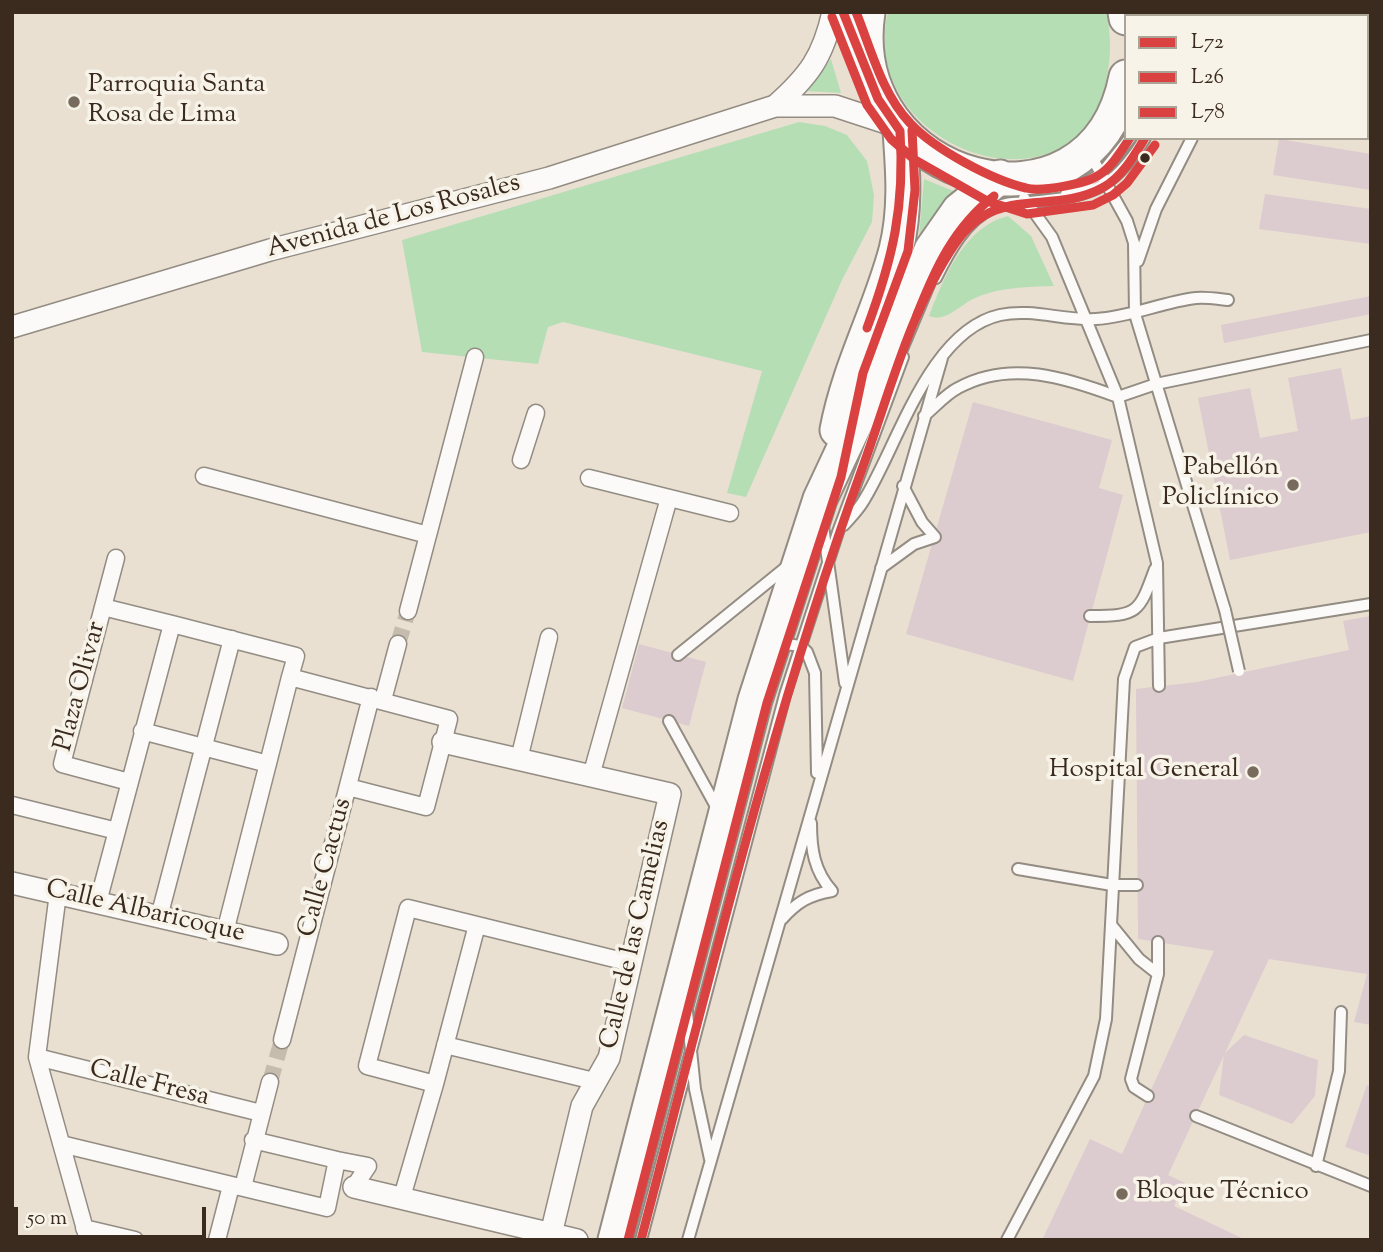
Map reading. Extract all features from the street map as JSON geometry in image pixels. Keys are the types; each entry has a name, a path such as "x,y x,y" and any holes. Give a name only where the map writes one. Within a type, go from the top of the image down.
{"main road":[{"path":"859,18 870,79 878,99 898,129 922,150 957,168 997,181 1048,174 1074,163 1095,163 1124,85"},
{"path":"615,1240 723,822 785,648 788,591 818,554 825,486 848,380 896,248 903,190 898,129"},
{"path":"825,486 886,360 931,250 959,210 997,181"}],"street":[{"name":"Avenida de Los Rosales","path":"775,106 812,70 823,52 833,12"},
{"name":"Avenida de Los Rosales","path":"12,327 270,250 549,178 775,106 835,106 898,129"},
{"path":"408,611 475,357"},
{"path":"521,460 536,413"},
{"path":"204,476 428,535"},
{"path":"589,478 730,513"},
{"path":"443,742 591,776 668,498"},
{"path":"103,607 116,558"},
{"name":"Plaza Olivar","path":"129,782 62,764 103,607 296,656 290,677"},
{"path":"98,902 172,624"},
{"path":"519,759 549,637"},
{"path":"159,917 232,639"},
{"name":"Calle Cactus","path":"282,1040 348,787 398,644"},
{"path":"225,932 290,677 449,719 426,807 348,787"},
{"path":"142,731 268,764"},
{"name":"Calle de las Camelias","path":"551,1234 582,1106 594,1081 610,1058 670,794 591,776"},
{"path":"12,805 117,831"},
{"name":"Calle Albaricoque","path":"12,883 277,944"},
{"path":"58,893 37,1057 86,1234 135,1240"},
{"path":"435,1084 367,1066 408,908 631,963"},
{"path":"402,1197 477,925"},
{"path":"445,1045 594,1081"},
{"name":"Calle Fresa","path":"37,1057 261,1113"},
{"path":"217,1240 253,1140 270,1082"},
{"path":"253,1140 368,1166 354,1186 577,1240"},
{"path":"61,1144 327,1208 337,1160"}],"lane":[{"path":"1054,198 1071,192 1095,163 1127,140"},
{"path":"838,532 929,294 954,246 969,226 986,212 1003,204 1089,194 1107,185 1128,164 1144,140"},
{"path":"1136,267 1156,209 1191,140"},
{"path":"1095,163 1127,221 1134,243 1135,314 1225,610 1239,671"},
{"path":"997,181 1028,202 1052,237 1083,319 1118,397 1157,563 1159,687"},
{"path":"997,181 1028,202"},
{"path":"678,655 818,554 838,532 864,502 922,388 942,358 965,332 990,318 1014,313 1083,319 1135,314 1197,298 1228,300"},
{"path":"923,416 958,388 993,374 1029,373 1069,378 1118,397 1156,384 1371,340"},
{"path":"688,1240 923,416 942,358"},
{"path":"880,569 914,544 935,537 922,522 903,486"},
{"path":"641,1240 691,1052 785,648 818,554"},
{"path":"818,554 845,690"},
{"path":"1090,616 1124,616 1143,603 1157,563"},
{"path":"1007,1240 1094,1076 1106,1019 1124,679 1135,647 1159,638 1371,604"},
{"path":"785,648 807,652 815,673 817,787"},
{"path":"668,721 723,822"},
{"path":"779,922 795,904 810,894 832,891 818,876 811,845 811,811"},
{"path":"1018,869 1112,885 1137,885"},
{"path":"1112,926 1139,959 1158,974"},
{"path":"1149,1096 1134,1087 1131,1079 1158,974 1158,942"},
{"path":"684,977 696,1099 711,1161"},
{"path":"1317,1166 1339,1071 1341,1012"},
{"path":"1196,1116 1371,1186"},
{"path":"695,1240 696,1214"}],"green space":[{"path":"888,12 1106,12 1110,49 1105,86 1084,128 1052,152 1012,159 971,152 933,131 903,100 886,60"},
{"path":"831,59 841,93 806,91"},
{"path":"799,122 825,126 847,135 867,161 874,195 872,222 842,280 746,497 727,493 762,371 563,322 548,327 538,364 422,352 402,240"},
{"path":"924,179 958,193 895,299 919,237"},
{"path":"1008,216 1031,236 1054,286 992,292 973,299 946,316 929,316 941,285 968,242 979,231"}],"building":[{"path":"1310,12 1371,12 1371,24 1369,14"},
{"path":"1369,43 1371,43 1369,80"},
{"path":"1369,98 1371,99 1369,136"},
{"path":"1279,140 1371,154 1371,190 1273,175"},
{"path":"1265,194 1371,209 1371,244 1259,229"},
{"path":"1371,296 1371,314 1224,343 1221,325"},
{"name":"Pabellón Policlínico","path":"1341,368 1351,420 1371,416 1371,532 1230,560 1198,398 1250,388 1260,438 1298,431 1288,378"},
{"path":"973,402 1112,440 1099,488 1123,495 1073,681 906,634"},
{"name":"Hospital General","path":"1371,616 1371,1025 1354,1022 1367,974 1269,959 1168,1175 1185,1183 1174,1206 1246,1240 1042,1240 1090,1139 1122,1154 1214,951 1138,939 1136,689 1197,682 1349,650 1343,621"},
{"path":"639,644 706,662 689,726 622,708"},
{"path":"1244,1035 1318,1060 1315,1096 1292,1124 1219,1095 1224,1054"},
{"path":"1367,1085 1371,1087 1371,1156 1345,1147"}],"tunnel":[{"path":"398,644 408,611"},
{"path":"270,1082 282,1040"}],"transit line":[{"name":"L72","path":"843,12 878,99 900,131"},
{"name":"L78","path":"856,12 878,70 900,111 933,143 981,171 1012,184 1033,189 1074,184 1104,172 1129,140"},
{"name":"L26","path":"832,17 867,105 891,139 915,160 987,201 1027,214 1093,205 1113,195 1127,183 1155,145"},
{"name":"L26","path":"628,1240 767,703 841,477 863,373 908,251 915,190 912,130"},
{"name":"L72","path":"867,328 884,278 899,208 900,131"},
{"name":"L72","path":"641,1240 770,755 829,564 891,383 925,297 955,244 971,225 988,213 1006,207 1084,196 1104,187 1122,172 1144,140"},
{"name":"L26","path":"917,315 947,250 968,221 994,196"}],"place":[{"name":"Parroquia Santa Rosa de Lima","path":"74,102"},
{"name":"Pabellón Policlínico","path":"1293,485"},
{"name":"Hospital General","path":"1253,772"},
{"name":"Bloque Técnico","path":"1122,1194"}]}
